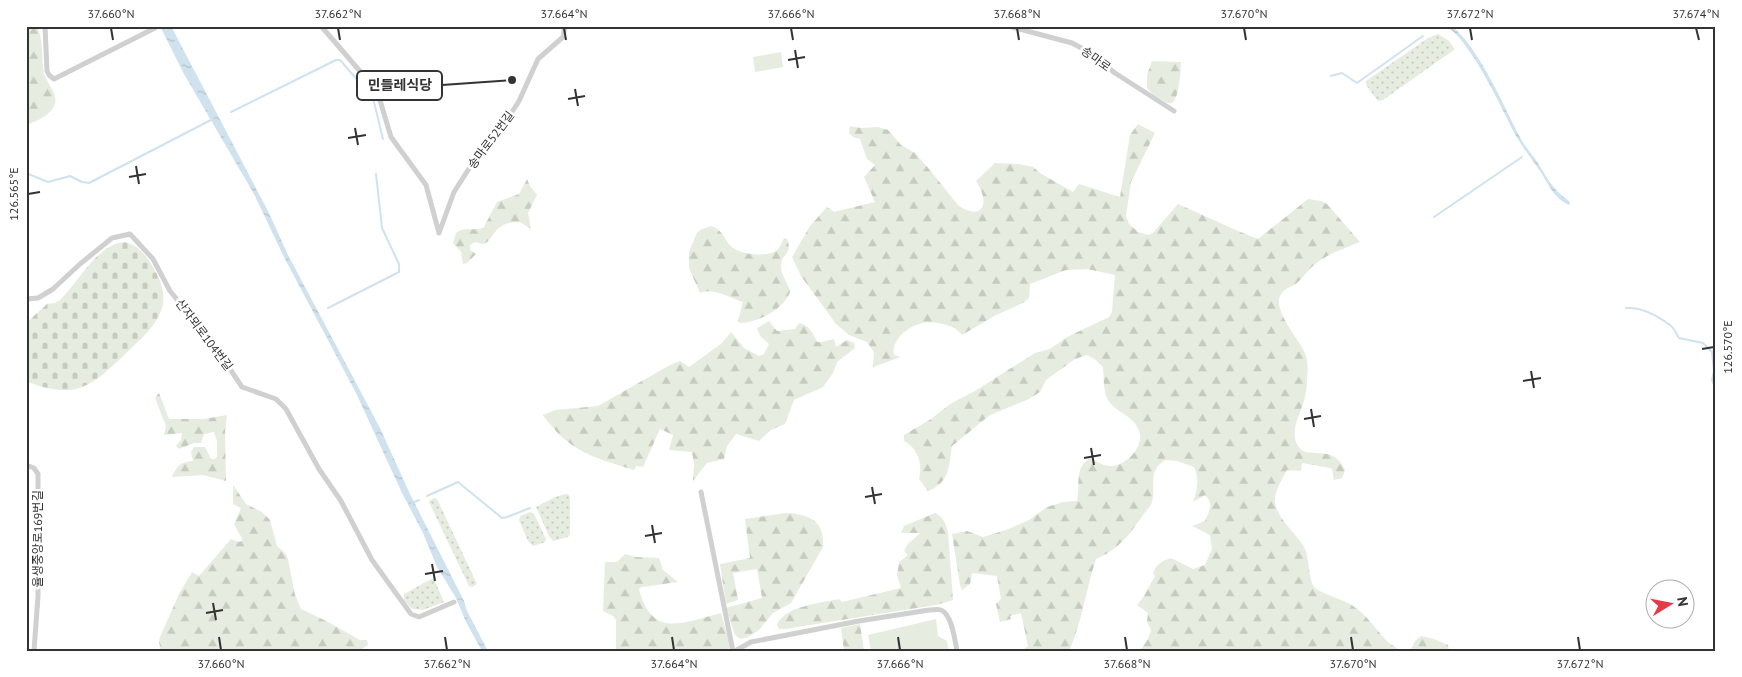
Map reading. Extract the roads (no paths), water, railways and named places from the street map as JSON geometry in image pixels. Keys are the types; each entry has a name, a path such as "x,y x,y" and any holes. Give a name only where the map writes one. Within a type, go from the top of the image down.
{"street":[{"path":"45,26 47,71 54,78 156,28"},
{"name":"송마로52번길","path":"320,26 371,84 380,98 391,137 426,185 439,233 454,192 474,161 520,101 538,59 563,37 565,26"},
{"name":"송마로","path":"1008,26 1072,43 1087,51 1115,73 1174,111"},
{"name":"산자뫼로104번길","path":"26,299 38,298 53,289 112,238 130,234 153,259 170,291 212,342 242,387 270,396 283,405 319,470 341,501 372,560 411,614 419,617 454,602"},
{"name":"율생중앙로169번길","path":"26,465 34,468 38,474 38,596 34,651"},
{"path":"701,492 734,651 751,642 859,620 929,610 941,610 948,615 957,651"}],"water":[{"path":"160,26 171,26 269,213 288,255 380,428 410,494 488,651 482,651 466,622 456,598 437,567 423,533 402,493 356,393 284,257 254,194 184,74"},
{"path":"1446,26 1452,26 1473,50 1491,80 1522,141 1551,184 1569,201 1569,205 1556,196 1550,188 1516,136 1475,60 1456,34"}],"waterway":[{"path":"1331,76 1342,73 1357,83 1423,36"},
{"path":"231,112 336,60 340,60 373,98 383,139"},
{"path":"26,173 48,182 70,176 89,183 211,120"},
{"path":"1434,217 1522,157"},
{"path":"328,308 399,272 399,264 382,228 376,174"},
{"path":"1626,308 1638,309 1660,318 1674,329 1679,338 1703,343 1712,352 1716,350"},
{"path":"1712,352 1714,371 1712,380 1716,390"},
{"path":"1716,395 1714,407 1716,413"},
{"path":"427,496 458,482 502,518 530,508"},
{"path":"412,503 419,500"}],"place":[{"name":"민들레식당","path":"512,80"}]}
